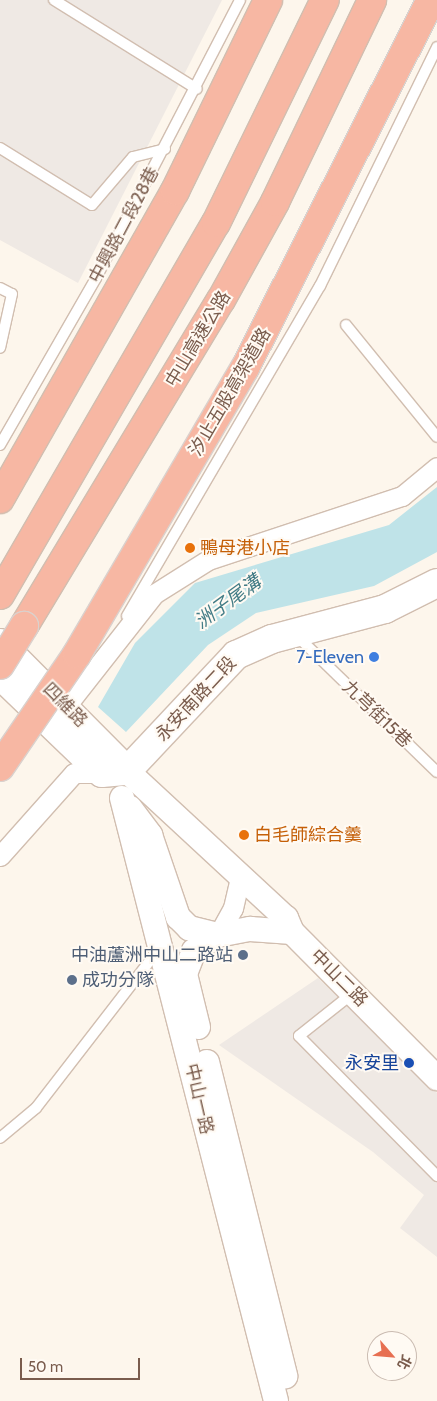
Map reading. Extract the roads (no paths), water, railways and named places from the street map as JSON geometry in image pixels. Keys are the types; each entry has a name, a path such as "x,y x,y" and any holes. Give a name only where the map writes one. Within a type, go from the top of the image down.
{"highway":[{"path":"0,499 175,191 268,0"},
{"path":"0,595 216,223 325,0"},
{"name":"中山高速公路","path":"0,665 221,300 274,202 372,0"},
{"name":"汐止五股高架道路","path":"0,767 77,654 245,368 431,0"}],"main road":[{"name":"永安南路二段","path":"115,772 236,655 272,639 296,635 400,604 437,583"},
{"name":"四維路","path":"0,643 67,705 115,772"},
{"name":"四維路","path":"0,675 115,772"}],"street":[{"path":"67,705 110,644 154,594 208,560 402,496 437,467"},
{"path":"0,856 74,773 115,772"},
{"name":"中山一路","path":"115,772 276,1401"},
{"name":"中山二路","path":"115,772 286,918 292,932 354,992 437,1078"},
{"name":"中山一路","path":"122,798 150,835 178,917 189,928 218,935"},
{"path":"218,935 233,908 240,878"},
{"name":"中山一路","path":"291,1401 185,974 194,951 218,935 250,928 292,932"}],"lane":[{"path":"54,0 197,89"},
{"name":"中興路二段28巷","path":"0,444 165,149 197,89 240,0"},
{"path":"110,644 320,286 437,47"},
{"path":"0,148 92,205 134,157 165,149"},
{"path":"0,288 12,294 0,348"},
{"path":"346,325 437,437"},
{"name":"九芎街15巷","path":"296,635 437,772"},
{"path":"0,1138 36,1108 159,948"},
{"path":"354,992 299,1036 437,1176"}],"water":[{"name":"洲子尾溝","path":"437,487 437,552 374,586 256,613 208,645 126,732 98,707 135,643 195,583 389,525"}],"place":[{"name":"鴨母港小店","path":"190,548"},
{"name":"7-Eleven","path":"374,657"},
{"name":"白毛師綜合羹","path":"244,835"},
{"name":"中油蘆洲中山二路站","path":"243,955"},
{"name":"成功分隊","path":"72,980"},
{"name":"永安里","path":"409,1063"}]}
